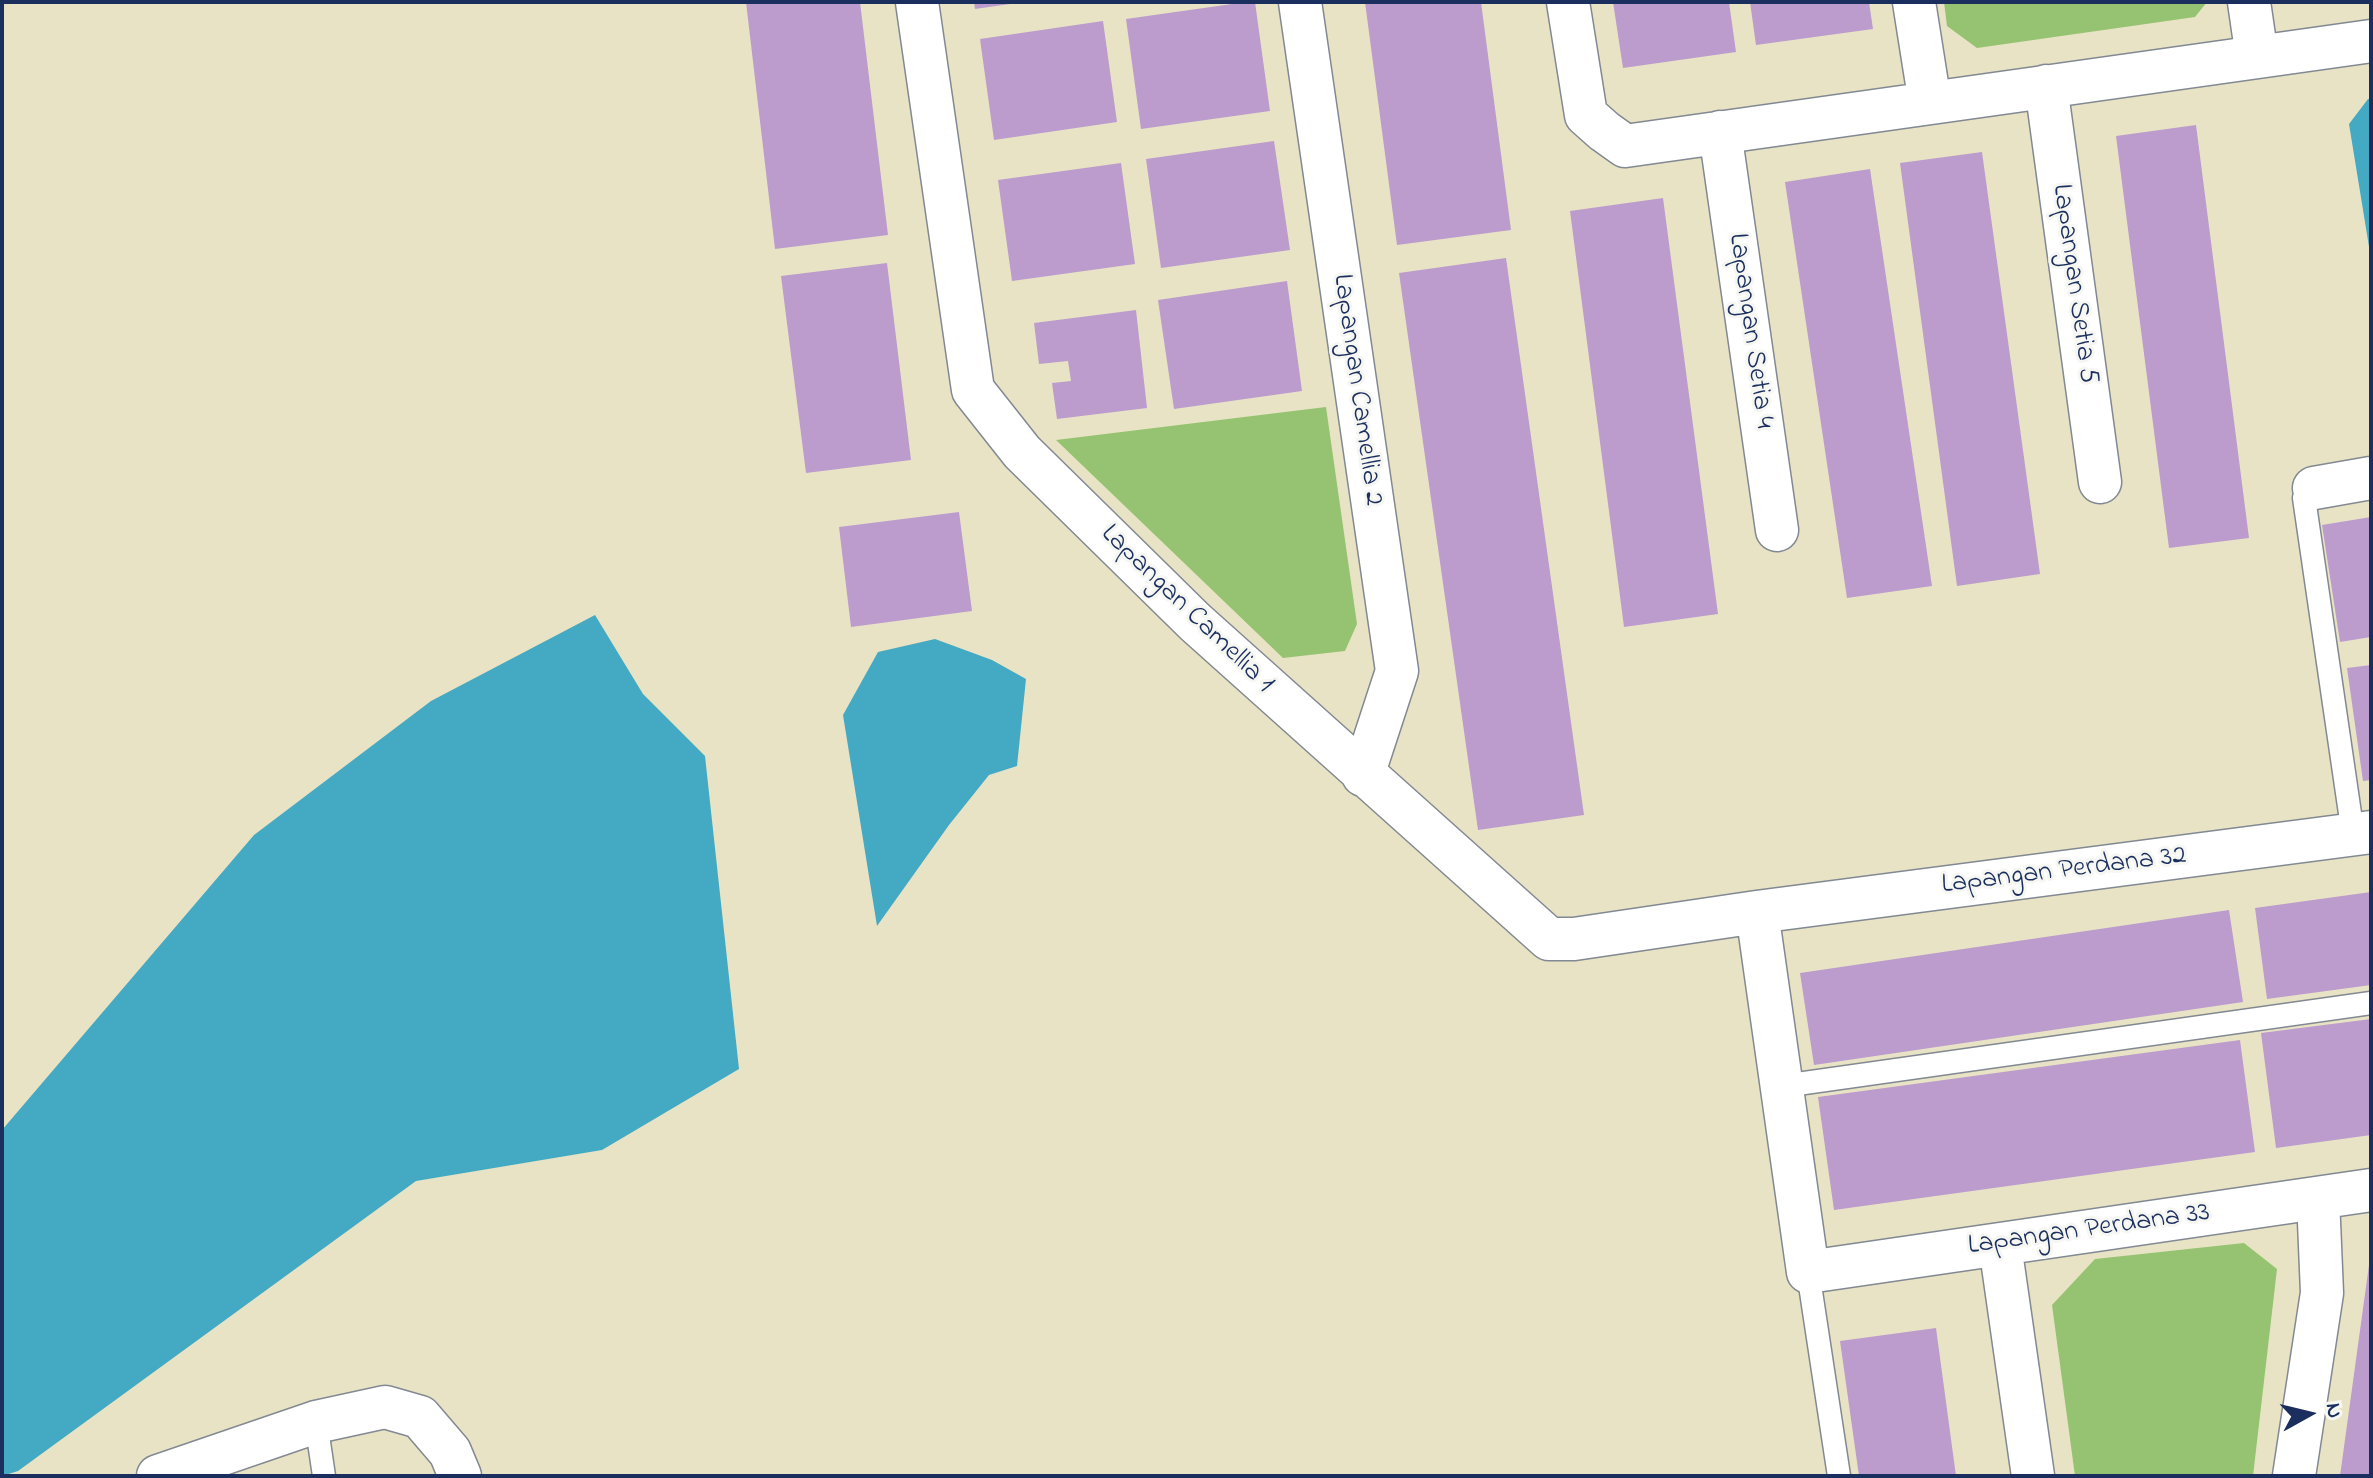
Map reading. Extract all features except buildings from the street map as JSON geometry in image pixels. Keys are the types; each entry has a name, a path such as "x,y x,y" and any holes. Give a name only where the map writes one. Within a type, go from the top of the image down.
{"street":[{"name":"Lapangan Camellia 1","path":"917,2 973,390 1022,452 1195,622 1549,939 1574,939 1757,912"},
{"name":"Lapangan Camellia 2","path":"1300,2 1397,671 1363,775"},
{"path":"1568,2 1586,115 1625,146 2371,41"},
{"path":"1914,2 1930,103"},
{"path":"2249,2 2257,57"},
{"name":"Lapangan Setia 5","path":"2046,86 2100,482"},
{"name":"Lapangan Setia 4","path":"1720,132 1777,530"},
{"path":"2314,488 2371,478"},
{"name":"Lapangan Perdana 32","path":"1757,912 2362,833"},
{"path":"1757,912 1808,1272"},
{"name":"Lapangan Perdana 33","path":"1808,1272 2371,1190"},
{"path":"2294,1476 2322,1293 2318,1198"},
{"path":"2000,1245 2033,1476"},
{"path":"158,1476 316,1422 385,1407 420,1417 450,1452 460,1476"}],"lane":[{"path":"2314,488 2304,498 2362,833"},
{"path":"1783,1086 2371,1003"},
{"path":"1808,1272 1839,1476"},
{"path":"316,1422 324,1476"}],"green space":[{"path":"1944,2 2207,2 2195,17 1977,48 1947,26"},
{"path":"1326,407 1357,624 1345,651 1283,658 1056,440"},
{"path":"2244,1243 2277,1269 2253,1476 2075,1476 2052,1305 2095,1259"}],"water":[{"path":"2371,99 2371,259 2349,124"},
{"path":"595,615 643,694 705,756 739,1069 602,1150 416,1181 18,1471 2,1476 2,1130 254,835 431,701"},
{"path":"935,639 992,660 1026,679 1017,766 989,775 877,926 843,715 878,652"}]}
